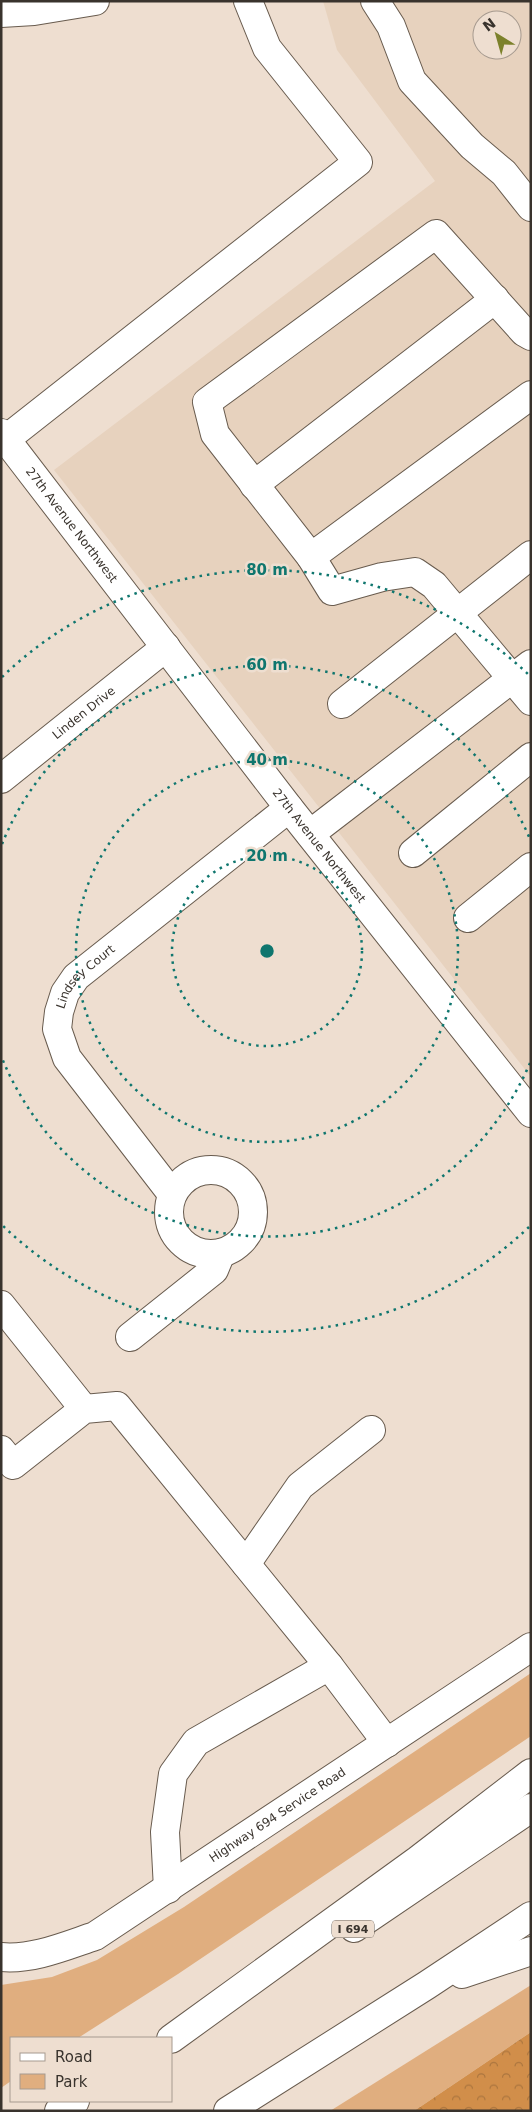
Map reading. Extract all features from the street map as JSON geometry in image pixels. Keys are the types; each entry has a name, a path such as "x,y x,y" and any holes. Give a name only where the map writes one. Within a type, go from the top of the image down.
{"main road":[{"path":"1,13 34,11 95,1"},
{"path":"4,436 358,162 267,48 248,1"},
{"path":"375,1 390,26 412,81 472,146 504,173 531,207"},
{"path":"531,336 524,332 436,234 207,402 215,434 311,557 332,591 382,577 415,572 434,585 457,612 522,671 531,701"},
{"path":"254,485 495,299"},
{"path":"311,557 531,395"},
{"name":"27th Avenue Northwest","path":"4,436 289,808 531,1113"},
{"path":"342,704 531,555"},
{"name":"Linden Drive","path":"1,779 166,647"},
{"path":"310,834 522,671"},
{"path":"413,853 531,757"},
{"name":"Lindsey Court","path":"172,1194 67,1058 57,1029 59,1012 65,993 76,977 289,808"},
{"path":"468,918 531,867"},
{"path":"207,1169 221,1170 234,1176 245,1186 252,1199 254,1213 251,1227 244,1239 232,1249 221,1253 207,1254 194,1251 178,1238 169,1220 172,1194 181,1182 193,1174 207,1169"},
{"path":"130,1338 214,1270 221,1253"},
{"path":"1,1305 84,1409"},
{"path":"1,1450 13,1465 84,1409 117,1406 329,1666 387,1743"},
{"path":"246,1564 300,1486 371,1430"},
{"name":"Highway 694 Service Road","path":"8,1958 51,1951 95,1936 531,1647"},
{"path":"168,1889 165,1832 173,1774 196,1742 329,1666"},
{"path":"172,2040 418,1860 531,1772"},
{"name":"I 694","path":"172,2040 375,1914 531,1808"},
{"path":"228,2111 427,1985 531,1916"},
{"path":"427,1985 531,1951"},
{"path":"59,2111 73,2102"}],"shaded area":[{"path":"323,1 531,1 531,1077 54,470 435,181 337,50"}],"green space":[{"path":"531,1673 531,1736 178,1974 80,2037 10,2037 10,2082 1,2088 1,1985 52,1977 97,1960 184,1907"},
{"path":"531,1985 531,2032 414,2111 330,2111"},
{"path":"531,2032 531,2111 414,2111"}]}
